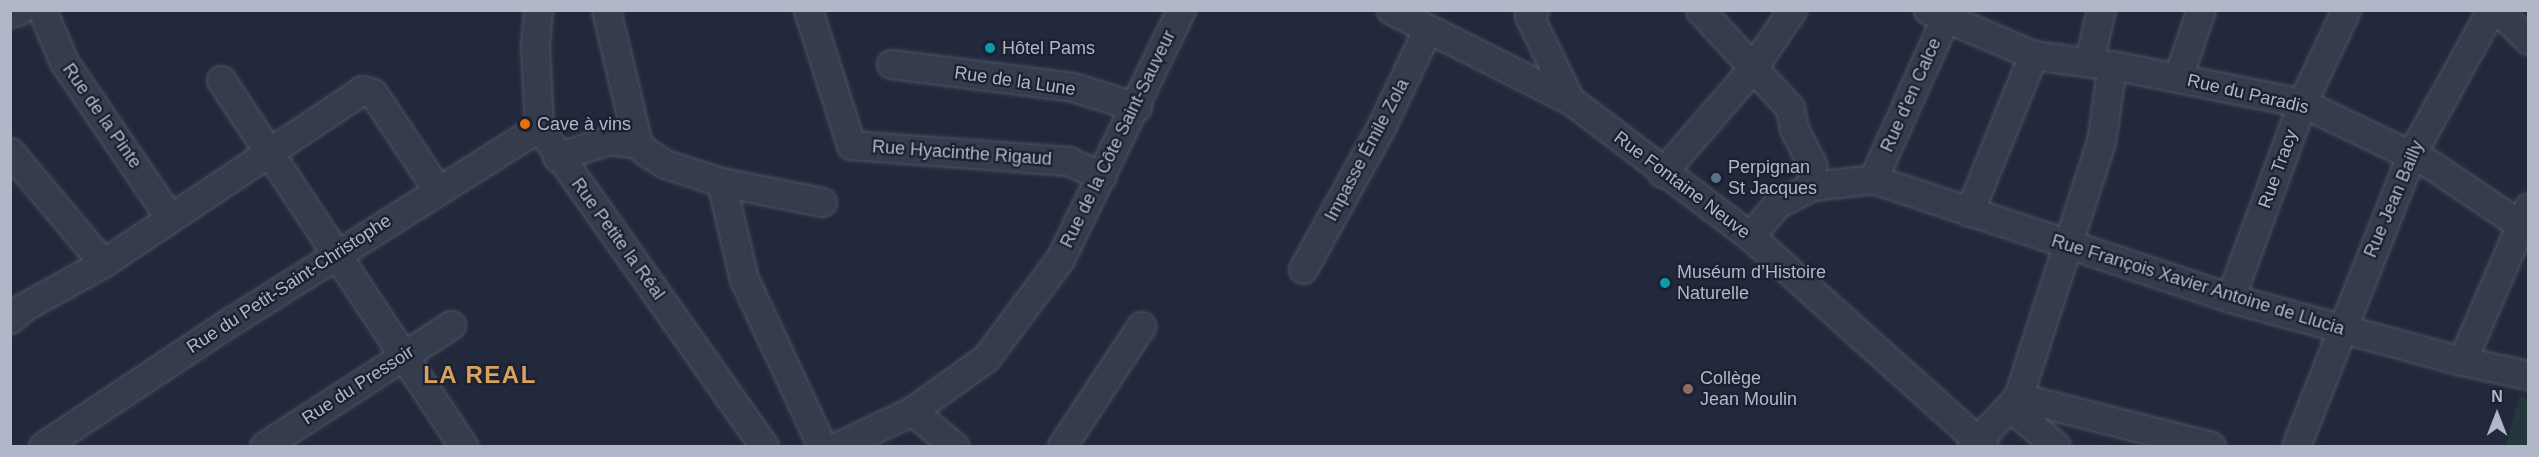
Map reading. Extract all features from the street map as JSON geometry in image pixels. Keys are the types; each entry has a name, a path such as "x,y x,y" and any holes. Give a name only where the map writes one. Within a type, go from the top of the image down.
{"street":[{"path":"10,13 20,10"},
{"name":"Rue de la Pinte","path":"42,10 64,62 170,218"},
{"name":"Rue Petite la Réal","path":"538,10 536,86 539,127 556,157 643,269 714,380 764,447"},
{"path":"606,10 638,144"},
{"name":"Rue Hyacinthe Rigaud","path":"808,10 852,145 1068,161 1102,176"},
{"name":"Rue de la Côte Saint-Sauveur","path":"838,447 912,411 987,358 1060,259 1137,107 1181,10"},
{"path":"1391,10 1570,100"},
{"path":"1700,10 1790,108 1794,129 1812,164 1812,186"},
{"path":"1662,172 1752,69 1792,10"},
{"path":"1979,444 2014,402 2070,246 2101,142 2101,10"},
{"path":"2178,77 2201,10"},
{"name":"Rue Tracy","path":"2230,298 2302,103 2346,10"},
{"name":"Rue Jean Bailly","path":"2296,447 2410,154 2491,10"},
{"path":"2498,10 2529,40"},
{"path":"1531,13 1570,100"},
{"name":"Rue du Paradis","path":"1940,14 2033,55 2101,63 2302,103 2410,154 2526,221"},
{"name":"Rue d'en Calce","path":"1873,179 1940,14"},
{"name":"Impasse Émile Zola","path":"1304,269 1381,127 1427,30"},
{"path":"1969,212 2033,55"},
{"name":"Rue de la Lune","path":"891,64 1073,87 1137,107"},
{"path":"221,80 336,256 405,354 463,447"},
{"path":"15,307 103,263 267,151 362,90 373,93 437,189"},
{"name":"Rue Fontaine Neuve","path":"1570,100 1662,172 1750,236 1979,444"},
{"name":"Rue du Petit-Saint-Christophe","path":"43,447 437,189 539,127"},
{"path":"556,157 609,140 638,144 665,164 721,182 822,202"},
{"path":"10,152 103,263"},
{"path":"1750,236 1777,204 1812,186 1873,179"},
{"name":"Rue François Xavier Antoine de Llucia","path":"1873,179 2230,298 2462,361 2529,375"},
{"path":"721,182 744,279 822,447"},
{"path":"2462,361 2526,221"},
{"name":"Rue du Pressoir","path":"264,447 452,325"},
{"path":"1062,447 1142,326"},
{"path":"2014,402 2056,447"},
{"path":"2014,402 2211,447"},
{"path":"912,411 954,447"}],"shaded area":[{"path":"2519,397 2528,399 2528,446 2506,446"}],"place":[{"name":"Hôtel Pams","path":"990,48"},
{"name":"Cave à vins","path":"525,124"},
{"name":"Perpignan St Jacques","path":"1716,178"},
{"name":"Muséum d’Histoire Naturelle","path":"1665,283"},
{"name":"Collège Jean Moulin","path":"1688,389"}],"district":[{"name":"LA REAL","path":"480,375"}]}
